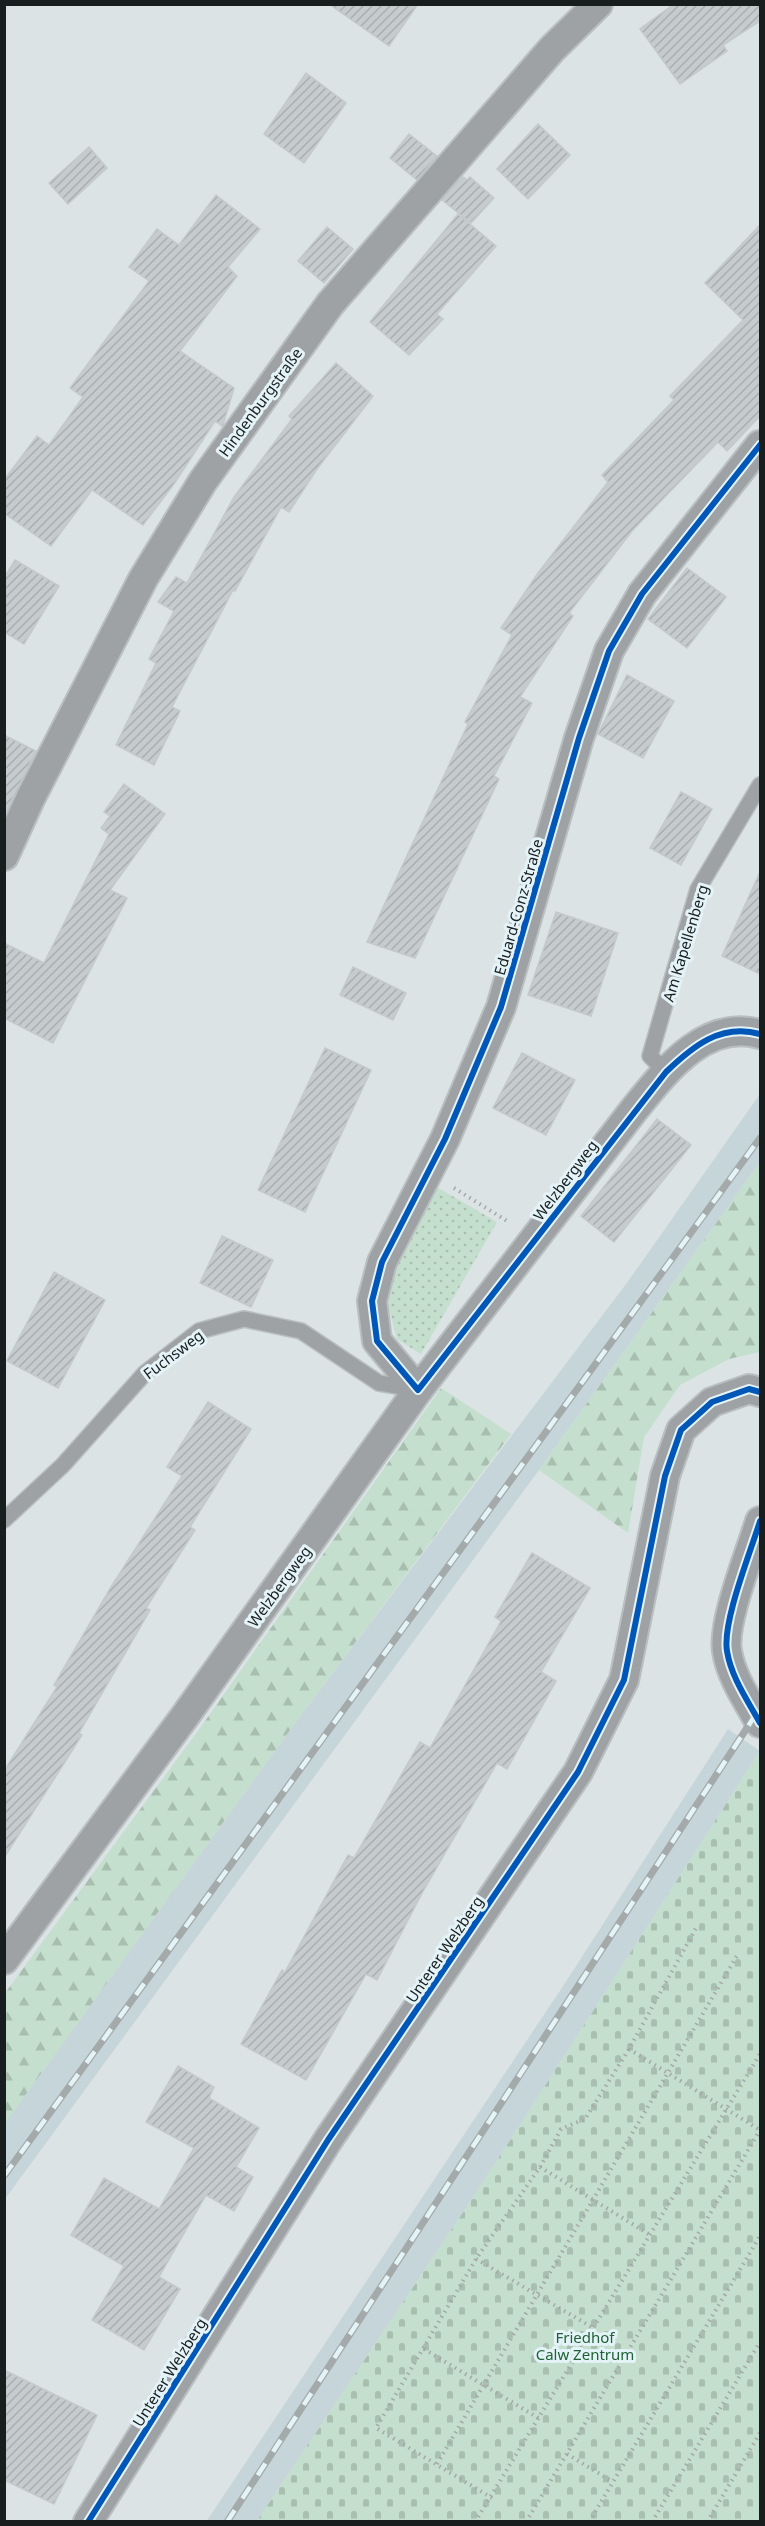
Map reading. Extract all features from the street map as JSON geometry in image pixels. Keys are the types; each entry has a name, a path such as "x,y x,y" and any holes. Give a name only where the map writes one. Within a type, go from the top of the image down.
{"street":[{"name":"Hindenburgstraße","path":"4,856 30,799 143,579 203,481 330,304 552,49 598,4"},
{"name":"Eduard-Conz-Straße","path":"418,1390 377,1341 372,1301 382,1262 445,1139 501,1006 579,738 609,651 642,594 760,445"},
{"name":"Welzbergweg","path":"4,1960 185,1716 418,1390 666,1072 699,1043 718,1034 734,1029 760,1034"},
{"name":"Unterer Welzberg","path":"88,2522 328,2140 578,1772 624,1680 665,1476 681,1430 712,1402 749,1389 760,1392"},
{"path":"760,1521 731,1618 726,1650 735,1678 760,1723"}],"lane":[{"name":"Am Kapellenberg","path":"666,1072 650,1056 698,889 760,784"},
{"name":"Fuchsweg","path":"4,1520 63,1465 145,1373 199,1330 244,1319 301,1331 379,1383 418,1390"}],"path":[{"path":"428,1172 512,1224"},
{"path":"492,2498 376,2428 476,2259 540,2167 561,2129 585,2119 629,2049 696,1928"},
{"path":"437,2464 738,1954"},
{"path":"526,2522 760,2130 629,2049"},
{"path":"475,2522 492,2498 650,2235 729,2110 760,2054"},
{"path":"540,2167 650,2235"},
{"path":"589,2522 760,2236"},
{"path":"476,2259 535,2296 595,2329"},
{"path":"652,2522 760,2342"},
{"path":"424,2349 540,2419"},
{"path":"707,2522 760,2433"},
{"path":"567,2454 613,2482"}],"shaded area":[{"path":"760,1094 760,1162 539,1470 5,2199 5,2123 301,1715 629,1280"},
{"path":"728,1729 760,1751 480,2187 257,2521 206,2522 571,1974"}],"green space":[{"path":"760,1162 760,1352 729,1359 680,1385 644,1437 628,1533 539,1470"},
{"path":"435,1186 497,1222 421,1354 397,1339 387,1301 393,1262"},
{"path":"441,1388 511,1434 301,1715 5,2123 5,1993 200,1728"},
{"name":"Friedhof Calw Zentrum","path":"760,1751 760,2521 257,2521 480,2187"}],"building":[{"path":"329,4 418,4 389,46"},
{"path":"674,4 760,4 760,21 723,45 727,51 680,84 640,29"},
{"path":"306,73 346,103 304,163 264,134"},
{"path":"538,124 570,155 528,199 497,169"},
{"path":"409,134 437,156 417,180 390,158"},
{"path":"89,147 107,168 68,204 49,183"},
{"path":"463,177 467,180 470,177 494,198 471,223 442,200"},
{"path":"216,195 260,229 228,267 237,276 180,351 234,388 223,425 215,421 174,484 143,525 92,490 51,546 4,513 4,480 37,436 49,445 83,397 70,388 149,281 129,267 157,229 179,245"},
{"path":"458,214 496,246 437,314 443,319 409,355 370,322"},
{"path":"760,225 760,416 727,451 718,442 632,531 569,613 573,616 520,697 532,703 494,776 499,779 415,958 367,942 468,724 465,722 512,635 501,628 538,573 608,482 602,475 674,400 670,396 743,320 705,283"},
{"path":"327,227 353,249 324,283 298,261"},
{"path":"336,363 373,396 317,469 289,512 281,507 235,591 233,590 172,707 180,711 154,765 116,745 156,663 149,659 174,611 158,602 176,577 187,583 234,497 292,419 289,416"},
{"path":"15,560 59,586 24,644 4,632 4,578"},
{"path":"687,568 726,597 687,648 648,619"},
{"path":"627,675 674,701 643,758 598,734"},
{"path":"4,735 36,751 4,815"},
{"path":"124,784 165,814 110,890 127,898 53,1043 4,1018 4,943 44,963 109,834 101,828 110,816 104,812"},
{"path":"681,792 712,809 681,865 650,848"},
{"path":"760,872 760,974 722,956"},
{"path":"556,912 618,933 591,1016 528,995"},
{"path":"353,967 406,993 393,1020 340,995"},
{"path":"325,1048 371,1070 305,1212 258,1190"},
{"path":"522,1053 575,1080 546,1135 493,1108"},
{"path":"657,1119 691,1145 614,1242 581,1216"},
{"path":"222,1236 273,1260 251,1307 200,1283"},
{"path":"54,1272 105,1300 58,1388 7,1361"},
{"path":"208,1402 251,1429 190,1527 195,1530 146,1608 150,1610 79,1733 82,1735 4,1858 4,1771 57,1687 54,1685 111,1587 182,1476 167,1467"},
{"path":"532,1553 590,1588 541,1672 556,1681 507,1769 497,1763 421,1895 377,1980 366,1974 306,2080 241,2044 282,1970 285,1972 348,1855 354,1858 420,1742 430,1748 501,1621 495,1617"},
{"path":"178,2066 214,2087 209,2098 259,2128 236,2167 253,2177 234,2211 206,2195 159,2277 180,2289 144,2350 92,2320 124,2266 71,2235 104,2178 159,2209 194,2148 146,2122"},
{"path":"4,2370 97,2415 54,2504 4,2480"}],"railway":[{"path":"4,2176 760,1138"},
{"path":"227,2522 760,1708"}],"cycle path":[{"path":"760,445 642,594 609,651 579,738 501,1007 445,1139 382,1262 372,1301 377,1341 418,1390 666,1072 697,1046 720,1034 746,1031 760,1034"},
{"path":"88,2522 328,2140 578,1772 624,1680 665,1476 681,1430 712,1402 749,1389 760,1392"},
{"path":"760,1521 733,1605 727,1638 727,1651 732,1670 760,1723"}]}
